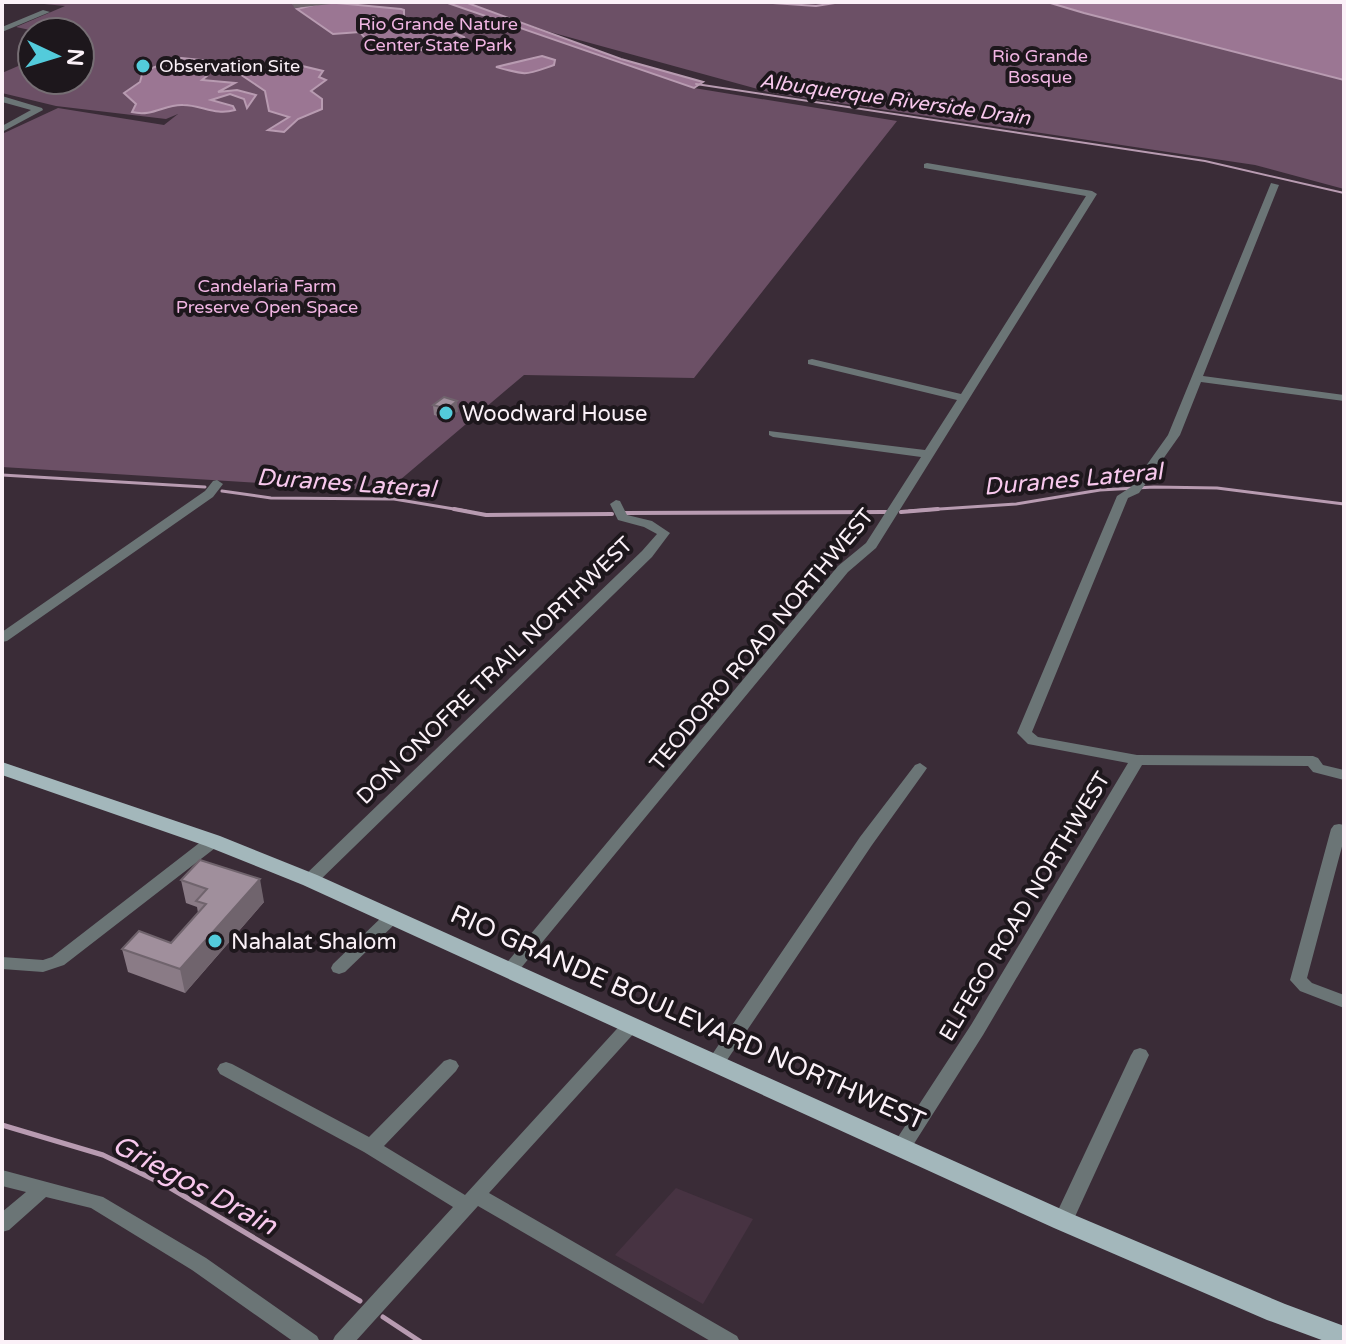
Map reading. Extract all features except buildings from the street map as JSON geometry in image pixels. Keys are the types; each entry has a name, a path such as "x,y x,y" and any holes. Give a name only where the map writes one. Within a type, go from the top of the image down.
{"main road":[{"name":"RIO GRANDE BOULEVARD NORTHWEST","path":"2,768 213,841 310,880 715,1064 903,1145 1063,1221 1276,1312 1344,1337"}],"street":[{"path":"2,30 46,12"},
{"path":"2,99 38,107 34,113 2,129"},
{"name":"TEODORO ROAD NORTHWEST","path":"510,970 843,569 871,545 965,398 1021,301 1092,194 927,166"},
{"name":"ELFEGO ROAD NORTHWEST","path":"903,1145 977,1030 1137,760 1033,741 1024,733 1123,496 1137,487 1174,435 1274,185"},
{"path":"812,362 965,398"},
{"path":"1196,378 1344,398"},
{"path":"773,433 928,454"},
{"path":"2,638 209,494 217,484"},
{"name":"DON ONOFRE TRAIL NORTHWEST","path":"310,880 647,554 664,533 617,510"},
{"path":"1137,760 1313,761 1318,769 1344,775"},
{"path":"715,1064 920,768"},
{"path":"1339,829 1298,980 1306,987 1344,1002"},
{"path":"2,963 43,966 58,961 213,841"},
{"path":"339,968 391,918"},
{"path":"342,1342 631,1025"},
{"path":"1063,1221 1140,1055"},
{"path":"371,1147 450,1066"},
{"path":"226,1069 730,1342"},
{"path":"2,1178 96,1202 199,1264 310,1342"},
{"path":"2,1224 43,1188"}],"shaded area":[{"path":"326,2 401,9 404,10 404,20 433,24 464,37 466,41 463,48 439,52 372,43 360,32 333,34 297,9"},
{"path":"445,2 465,2 621,59 703,82 694,88"},
{"path":"1047,2 1344,2 1344,80 1084,13"},
{"path":"542,56 555,60 554,65 526,73 496,67"},
{"path":"181,58 220,62 202,71 207,76 202,80 235,83 218,92 237,90 256,95 247,108 244,99 230,94 211,100 233,106 235,110 228,112 183,105 146,113 132,112 136,104 124,93 140,82 143,71"},
{"path":"294,64 323,71 319,77 326,80 311,91 322,99 322,109 298,119 284,132 268,130 289,117 269,111 265,91 240,74 241,70 254,66"},
{"path":"676,1188 753,1219 703,1304 615,1255"}],"green space":[{"name":"Candelaria Farm Preserve Open Space","path":"23,2 445,2 694,88 897,121 694,378 524,375 387,491 2,467 2,134 58,108 164,125 178,114 166,119 56,106 2,93 2,73 16,67 16,96 96,96 96,16 42,16 65,6"},
{"name":"Rio Grande Bosque","path":"465,2 1047,2 1344,80 1344,189 1255,165 772,93 550,32"}],"waterway":[{"path":"760,2 816,6 841,2"},
{"name":"Albuquerque Riverside Drain","path":"696,84 1205,161 1344,193"},
{"name":"Duranes Lateral","path":"2,475 205,487"},
{"name":"Duranes Lateral","path":"931,510 1016,504 1100,490 1154,487 1217,488 1344,504"},
{"name":"Duranes Lateral","path":"222,491 271,498 394,499 454,509"},
{"name":"Duranes Lateral","path":"454,509 466,511"},
{"name":"Duranes Lateral","path":"454,509 486,515 612,514"},
{"name":"Duranes Lateral","path":"931,510 938,509"},
{"name":"Duranes Lateral","path":"901,512 931,510"},
{"name":"Duranes Lateral","path":"909,511 931,510"},
{"name":"Duranes Lateral","path":"624,513 886,512"},
{"name":"Griegos Drain","path":"2,1125 103,1155 167,1186 360,1301"},
{"name":"Griegos Drain","path":"383,1317 421,1342"}],"place":[{"name":"Observation Site","path":"143,66"},
{"name":"Woodward House","path":"446,413"},
{"name":"Nahalat Shalom","path":"215,941"}],"park label":[{"name":"Rio Grande Nature Center State Park","path":"438,34"}]}
